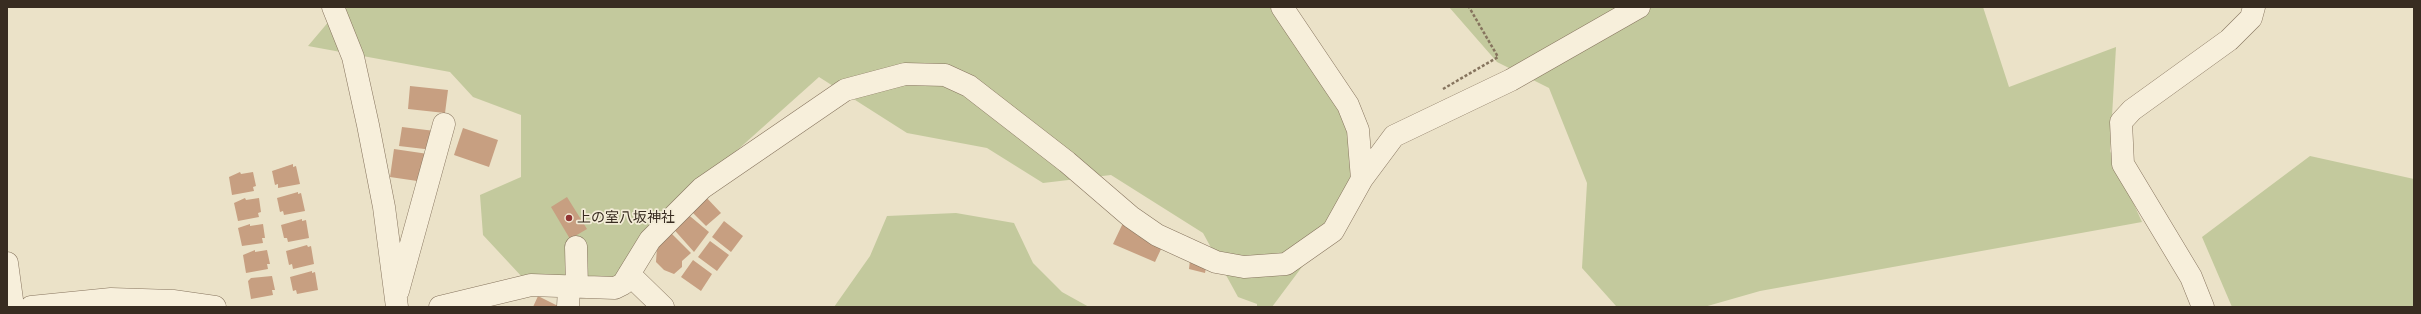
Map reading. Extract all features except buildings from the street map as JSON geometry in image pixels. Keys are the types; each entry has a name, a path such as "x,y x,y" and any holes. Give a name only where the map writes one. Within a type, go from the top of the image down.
{"street":[{"path":"334,7 353,57 368,125 384,207 396,304"},
{"path":"1282,7 1348,106 1358,130 1362,179"},
{"path":"440,307 531,285 571,294 615,288 623,284 650,240 702,188 845,90 905,74 945,75 969,86 1067,162 1131,217 1157,235 1216,262 1244,267 1286,264 1333,231 1362,179 1394,136 1511,80 1639,7"},
{"path":"2203,307 2191,277 2123,164 2121,122 2132,110 2229,40 2250,18 2254,7"},
{"path":"396,304 444,124"},
{"path":"571,294 576,247"},
{"path":"7,263 12,307"},
{"path":"629,274 663,307"},
{"path":"31,307 111,299 173,301 215,307"}],"path":[{"path":"1470,7 1498,56"}],"green space":[{"path":"341,7 1281,7 1345,113 1357,177 1346,208 1272,307 1257,307 1257,304 1238,297 1203,233 1111,175 1043,183 987,148 907,133 819,77 734,153 615,279 523,278 483,235 480,195 521,177 521,115 473,97 450,72 308,46"},
{"path":"1449,7 1983,7 2009,87 2116,47 2110,151 2142,222 1760,291 1704,307 1616,306 1582,268 1587,183 1549,88 1497,62"},
{"path":"2310,156 2414,179 2414,307 2232,307 2202,237"},
{"path":"956,213 1014,223 1033,263 1062,292 1089,307 834,307 870,256 887,216"}],"place":[{"name":"上の室八坂神社","path":"569,218"}]}
